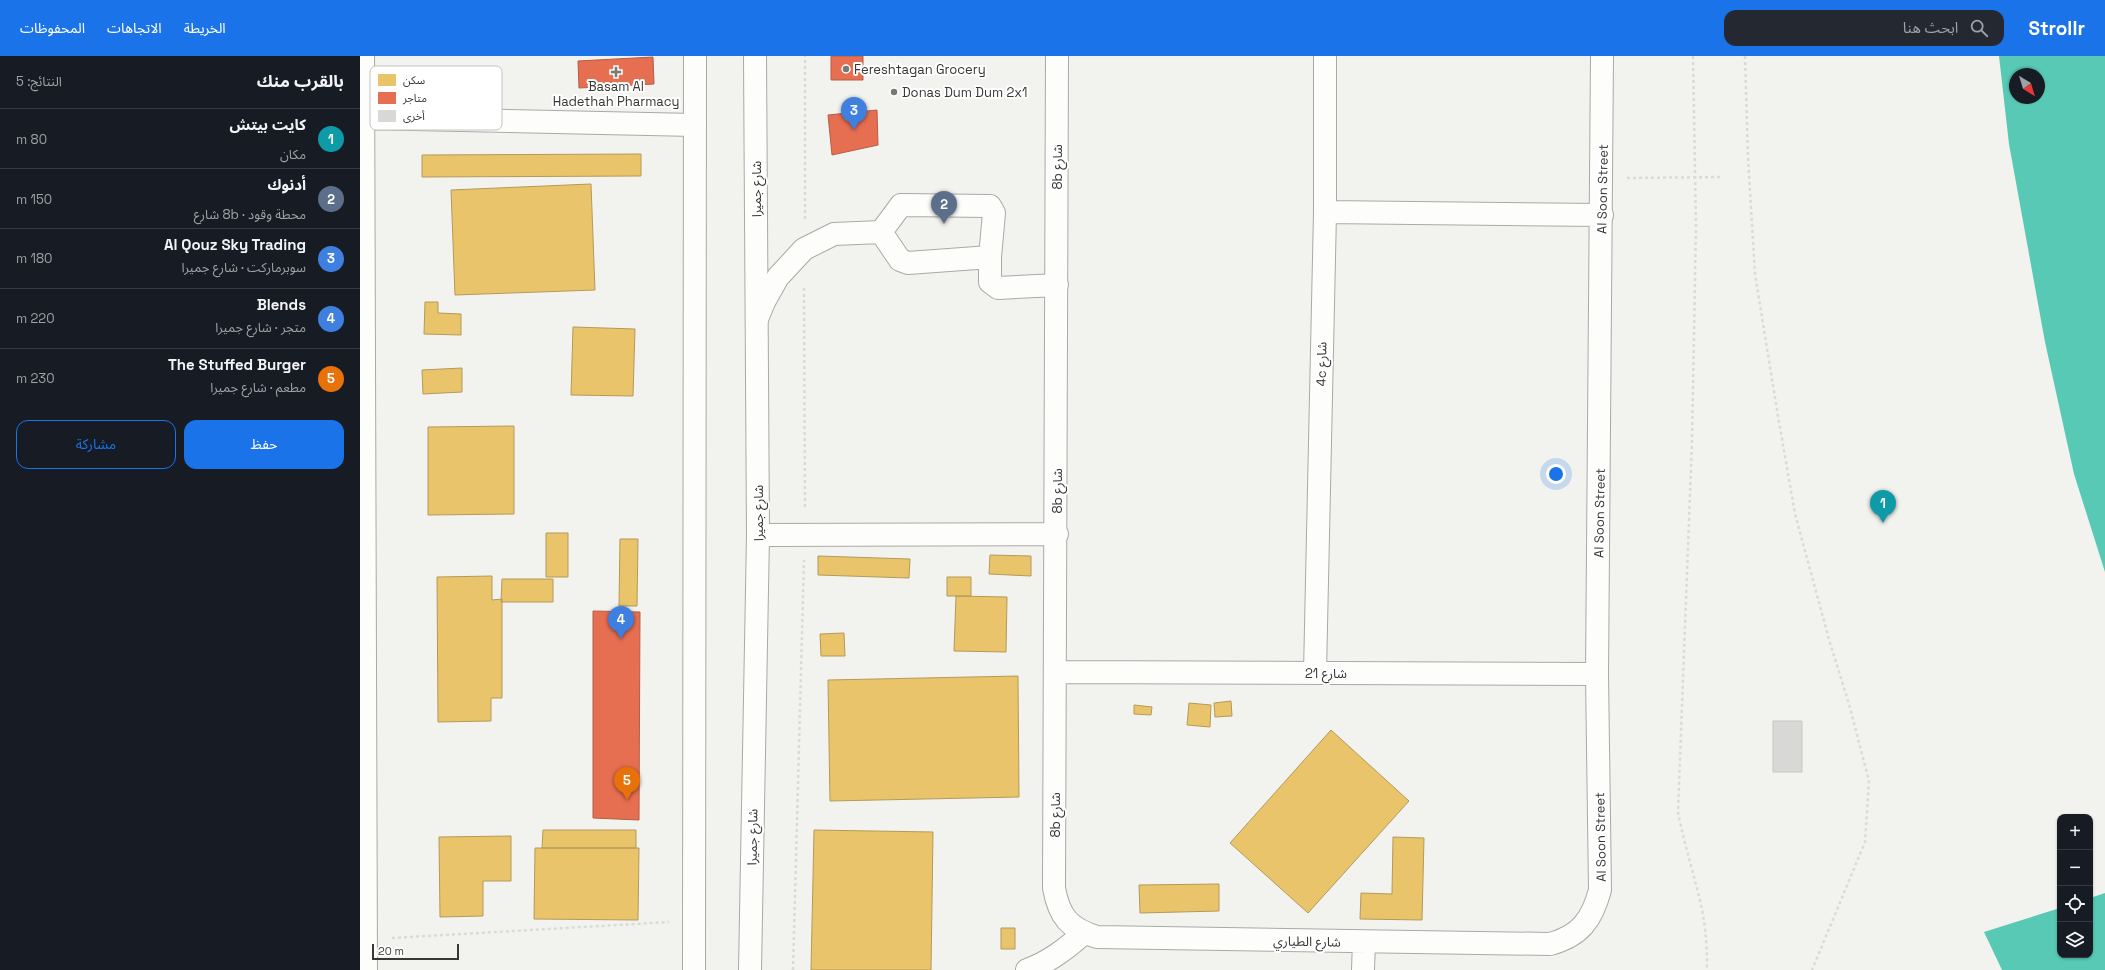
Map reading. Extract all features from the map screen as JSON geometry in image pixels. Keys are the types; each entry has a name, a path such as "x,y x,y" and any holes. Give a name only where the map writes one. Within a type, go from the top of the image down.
{"street":[{"path":"363,56 366,970"},
{"path":"694,56 694,970"},
{"name":"شارع جميرا","path":"750,970 758,535 755,56"},
{"name":"8b شارع","path":"1057,56 1057,534 1054,888 1056,901 1076,928"},
{"name":"4c شارع","path":"1315,672 1325,212 1325,56"},
{"name":"Al Soon Street","path":"1550,944 1566,940 1578,931 1589,919 1596,905 1600,890 1597,674 1603,178 1602,56"},
{"path":"363,118 370,118"},
{"path":"502,121 695,125"},
{"path":"881,232 900,205 990,206 994,213 990,257 990,282 998,288 1057,285"},
{"path":"1325,212 1602,215"},
{"path":"757,319 764,302 778,278 804,249 834,234 881,232"},
{"path":"881,232 900,260 908,264 990,257"},
{"path":"758,535 1057,534"},
{"name":"شارع 21","path":"1055,672 1597,674"},
{"path":"1027,970 1049,960 1068,948 1076,928"},
{"name":"شارع الطياري","path":"1076,928 1098,937 1111,938 1550,944"},
{"path":"1363,970 1364,942"}],"path":[{"path":"1693,56 1695,178 1692,440 1678,812 1685,849 1701,906 1707,938 1707,970"},
{"path":"1745,56 1748,158 1755,274 1778,416 1796,514 1830,643 1849,704 1869,781 1865,842 1812,970"},
{"path":"1603,178 1723,178"},
{"path":"366,939 694,920"}],"shaded area":[{"path":"1999,56 2105,56 2105,572 2074,474 2045,342 2009,144"},
{"path":"2105,893 2105,970 2002,970 1984,932 2057,909 2057,958 2093,958 2093,897"}],"building: سكن":[{"path":"641,154 641,176 422,177 422,155"},
{"path":"591,184 595,290 455,295 451,190"},
{"path":"425,302 438,302 438,313 461,314 461,335 424,334"},
{"path":"573,327 635,329 633,396 571,395"},
{"path":"462,368 462,392 423,394 422,370"},
{"path":"514,426 514,514 428,515 428,427"},
{"path":"546,533 568,533 568,577 546,577"},
{"path":"620,539 638,539 637,606 619,606"},
{"path":"990,555 1031,556 1031,576 989,574"},
{"path":"818,556 910,559 909,578 818,575"},
{"path":"492,576 492,600 502,599 502,698 491,698 491,721 438,722 437,577"},
{"path":"947,577 971,577 971,596 947,596"},
{"path":"502,579 553,579 553,602 501,602"},
{"path":"956,596 1007,597 1006,652 954,651"},
{"path":"844,633 845,656 821,656 820,634"},
{"path":"1018,676 1019,797 830,801 828,680"},
{"path":"1231,701 1232,716 1215,717 1214,703"},
{"path":"1189,703 1211,705 1210,727 1187,725"},
{"path":"1134,705 1152,707 1151,715 1134,714"},
{"path":"1331,730 1409,801 1308,913 1230,843"},
{"path":"543,830 636,830 636,848 542,848"},
{"path":"814,830 933,832 931,970 811,970"},
{"path":"511,836 511,881 483,881 483,916 440,917 439,837"},
{"path":"1393,837 1424,838 1422,920 1360,919 1361,893 1392,894"},
{"path":"535,848 639,848 638,920 534,919"},
{"path":"1219,884 1219,911 1140,913 1139,885"},
{"path":"1001,928 1015,928 1015,949 1001,949"}],"building: متاجر":[{"path":"831,56 863,56 863,80 831,80"},
{"name":"Basam Al Hadethah Pharmacy","path":"653,57 654,84 579,88 578,61"},
{"path":"877,110 878,145 832,155 828,115"},
{"path":"593,611 640,612 639,820 593,818"}],"building: أخرى":[{"path":"1773,721 1802,721 1802,772 1773,772"}],"place":[{"name":"Fereshtagan Grocery","path":"846,69"},
{"name":"Basam Al Hadethah Pharmacy","path":"616,72"},
{"name":"Donas Dum Dum 2x1","path":"894,92"},
{"name":"Al Qouz Sky Trading","path":"854,130"},
{"name":"أدنوك","path":"944,224"},
{"name":"كايت بيتش","path":"1883,523"},
{"name":"Blends","path":"621,639"},
{"name":"The Stuffed Burger","path":"627,800"}]}
